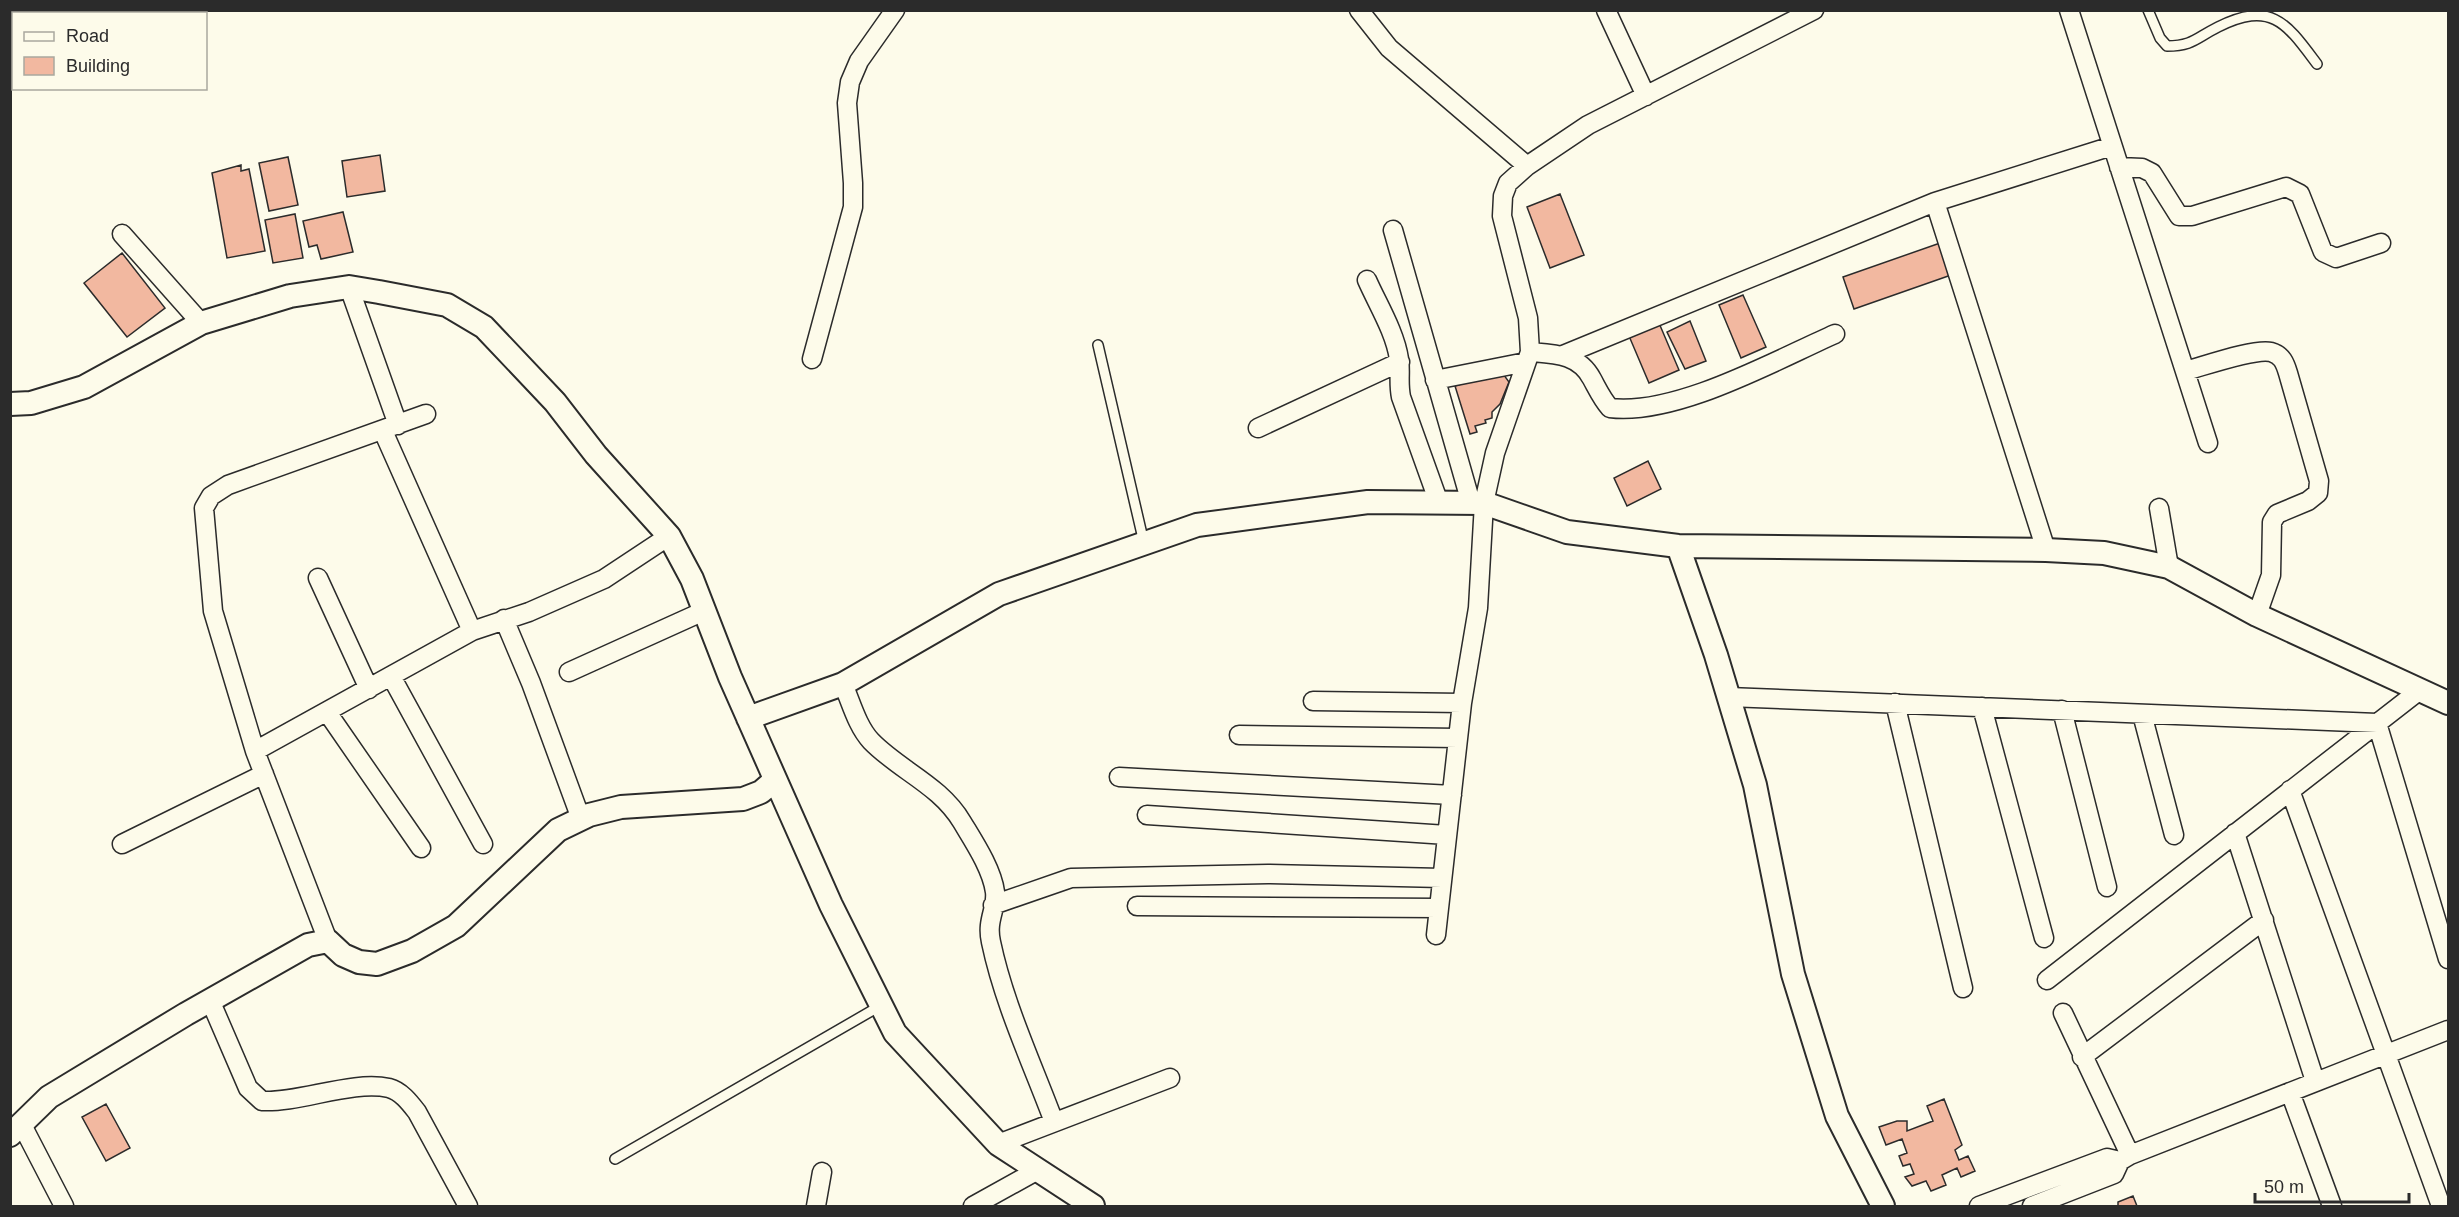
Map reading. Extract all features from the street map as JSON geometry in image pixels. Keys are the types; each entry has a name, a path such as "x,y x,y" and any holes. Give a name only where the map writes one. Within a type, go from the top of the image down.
{"street":[{"path":"812,359 853,207 847,103 850,82 859,61 895,10"},
{"path":"1359,10 1389,48 1527,166"},
{"path":"1606,10 1646,96"},
{"path":"1477,503 1528,357 1528,318 1502,216 1503,196 1508,183 1527,166 1588,125 1814,10"},
{"path":"2069,10 2208,443"},
{"path":"1435,380 1528,357 1563,355 1935,202 2112,146"},
{"path":"2119,167 2142,168 2152,173 2179,216 2192,216 2286,187 2300,194 2323,252 2336,258 2381,243"},
{"path":"1935,202 2046,550"},
{"path":"1393,231 1435,380 1477,503 1478,608 1462,703 1436,935"},
{"path":"122,234 201,323"},
{"path":"1367,280 1396,346 1400,362 1398,381 1401,397 1439,503"},
{"path":"349,287 390,428 472,631"},
{"path":"10,404 31,403 84,387 201,323 290,296 349,287 447,305 484,327 555,402 596,455 669,536 692,579 748,718 831,905 895,1033 998,1144 1093,1206"},
{"path":"1563,355 1580,362 1591,377 1600,397 1610,408 1624,410 1681,400 1835,334"},
{"path":"2185,371 2260,351 2272,352 2282,358 2289,373 2319,481 2318,493 2308,501 2277,514 2272,522 2271,575 2257,615"},
{"path":"1258,428 1400,362"},
{"path":"426,414 228,485 211,496 204,508 213,611 255,751 328,941 343,955 358,962 377,964 412,951 456,926 558,830 581,819 621,807 743,799 761,792 775,780"},
{"path":"748,718 843,684 999,594 1197,525 1356,503 1477,503 1567,532 1678,546 2046,550 2104,553 2169,567 2257,615 2448,703"},
{"path":"2159,508 2169,567"},
{"path":"255,751 472,631 529,612 604,579 669,536"},
{"path":"1678,546 1755,785 1793,974 1838,1116 1883,1206"},
{"path":"318,578 369,689"},
{"path":"569,672 704,611"},
{"path":"504,620 531,683 581,819"},
{"path":"391,676 483,844"},
{"path":"843,684 857,717 870,739 886,754 934,788 962,821 992,883 995,895 988,925 991,942 1010,1007 1054,1122"},
{"path":"2047,980 2420,690"},
{"path":"1728,697 2377,723"},
{"path":"1313,701 1462,703"},
{"path":"1895,704 1963,988"},
{"path":"1982,707 2044,938"},
{"path":"2062,710 2107,887"},
{"path":"327,712 421,848"},
{"path":"2142,714 2174,835"},
{"path":"2377,723 2448,959"},
{"path":"1239,735 1458,738"},
{"path":"122,844 264,774"},
{"path":"1119,777 1452,795"},
{"path":"2290,790 2441,1206"},
{"path":"1147,815 1447,835"},
{"path":"2235,833 2315,1081"},
{"path":"993,905 1071,878 1268,874 1442,878"},
{"path":"1137,906 1439,908"},
{"path":"2082,1057 2264,920"},
{"path":"64,1206 16,1129 49,1097 210,1000 308,945 328,941"},
{"path":"210,1000 248,1088 262,1101 279,1102 310,1094 370,1087 390,1088 406,1098 417,1112 468,1206"},
{"path":"2063,1013 2125,1158"},
{"path":"1979,1206 2106,1158 2125,1158 2448,1030"},
{"path":"998,1144 1170,1078"},
{"path":"2290,1092 2332,1206"},
{"path":"2032,1206 2114,1174 2125,1158"},
{"path":"973,1206 1038,1170"},
{"path":"816,1206 822,1172"}],"lane":[{"path":"2148,10 2160,38 2167,46 2184,46 2220,26 2251,16 2274,17 2290,28 2317,64"},
{"path":"1098,345 1144,543"},
{"path":"615,1159 881,1006"}],"building":[{"path":"380,155 385,191 347,197 342,161"},
{"path":"288,157 298,205 269,211 259,163"},
{"path":"241,165 241,171 249,169 265,251 227,258 212,173"},
{"path":"1560,194 1584,255 1550,268 1527,207"},
{"path":"343,212 353,252 321,259 317,245 309,247 303,221"},
{"path":"295,214 303,258 273,263 265,220"},
{"path":"1943,242 1954,274 1854,309 1843,277"},
{"path":"122,253 165,308 127,337 84,283"},
{"path":"1743,295 1766,347 1741,358 1719,305"},
{"path":"1690,321 1706,361 1685,369 1667,332"},
{"path":"1659,323 1679,370 1649,383 1629,336"},
{"path":"1501,371 1509,382 1500,404 1492,412 1492,418 1485,420 1486,423 1475,426 1477,432 1470,434 1455,386"},
{"path":"1648,461 1661,489 1627,506 1614,478"},
{"path":"1944,1099 1962,1145 1955,1150 1959,1160 1968,1156 1975,1171 1961,1177 1957,1168 1942,1175 1946,1185 1931,1191 1926,1181 1912,1186 1905,1177 1914,1174 1910,1164 1903,1166 1899,1156 1907,1153 1902,1139 1886,1145 1879,1127 1897,1121 1907,1121 1907,1131 1933,1121 1927,1106"},
{"path":"106,1104 130,1148 106,1161 82,1117"},
{"path":"2133,1196 2137,1206 2118,1206 2118,1202"}]}
